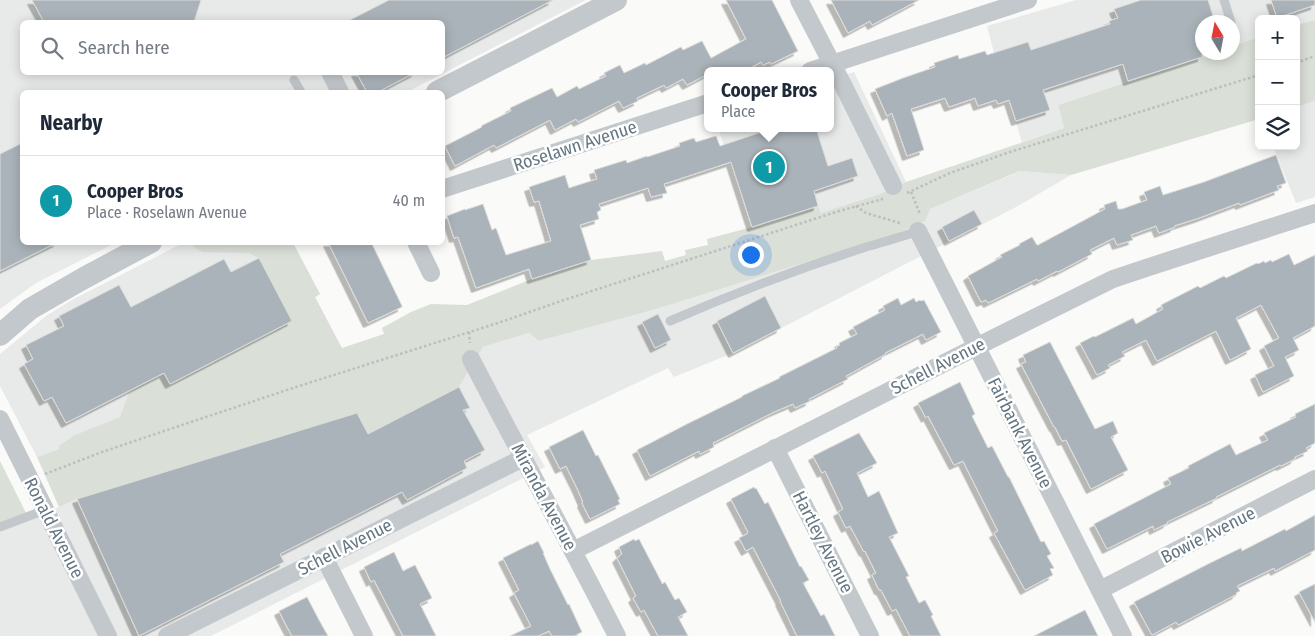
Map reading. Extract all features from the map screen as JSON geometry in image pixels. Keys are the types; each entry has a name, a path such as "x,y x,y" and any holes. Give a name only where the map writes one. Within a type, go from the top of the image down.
{"street":[{"path":"441,90 616,0"},
{"path":"799,0 833,67"},
{"path":"823,67 1028,0"},
{"path":"834,68 895,192"},
{"path":"332,75 339,90"},
{"name":"Roselawn Avenue","path":"445,188 704,105"},
{"name":"Schell Avenue","path":"573,550 1113,279 1315,213"},
{"name":"Fairbank Avenue","path":"917,221 976,347 1123,636"},
{"path":"0,335 30,309 145,245"},
{"path":"417,245 431,273"},
{"name":"Miranda Avenue","path":"471,359 617,636"},
{"name":"Ronald Avenue","path":"0,419 108,636"},
{"name":"Hartley Avenue","path":"775,448 870,636"},
{"name":"Schell Avenue","path":"167,636 523,458"},
{"name":"Bowie Avenue","path":"1100,590 1315,479"},
{"path":"324,557 364,636"}],"lane":[{"path":"1224,0 1229,15"},
{"path":"294,80 300,90"},
{"path":"670,321 776,278 892,240 917,221"},
{"path":"0,527 45,510"}],"path":[{"path":"1300,61 1315,56"},
{"path":"42,475 102,452 186,424 895,192 911,192 950,173 1010,152 1255,76"},
{"path":"911,192 917,221"},
{"path":"856,206 866,214 901,223"}],"shaded area":[{"path":"0,0 586,0 445,72 445,20 20,20 20,75 440,75 411,90 20,90 20,245 111,245 36,283 0,309"},
{"path":"1076,0 1315,0 1315,20 1300,24 1300,15 1255,15 1255,38 1240,44 1240,15 1195,15 1195,60 1058,105 1064,128 1022,142 987,26"},
{"path":"1315,20 1315,101 1300,106 1300,60 1300,24"},
{"path":"1255,38 1255,120 1071,175 1020,171 930,209 925,221 891,236 653,310 539,341 529,333 483,347 459,387 368,434 357,413 77,499 59,507 37,457 59,449 59,446 73,436 120,417 130,390 164,373 170,384 292,321 259,258 249,253 203,252 193,245 294,245 320,294 315,297 342,348 384,334 382,328 411,312 431,304 467,305 532,279 591,260 662,251 665,261 686,255 685,250 708,245 707,239 818,206 821,213 880,194 906,182 1064,128 1058,105 1195,60 1240,60 1240,44"},
{"path":"854,72 906,182 880,194 820,214 818,206 752,227 719,132 834,132 834,79"},
{"path":"1315,101 1315,197 1296,203 1275,150 1300,150 1300,106"},
{"path":"1021,171 1071,175 1018,206 733,353 674,377 668,368 527,435 545,467 211,636 0,636 0,525 59,507 77,499 357,413 367,434 459,387 483,347 529,333 539,341 653,310 891,236 930,209"},
{"path":"179,245 294,245 320,294 315,297 341,348 37,457 0,386 0,354 46,316 70,301"},
{"path":"0,461 28,517 0,525"}],"building":[{"path":"32,0 201,0 195,20 43,20"},
{"path":"389,0 553,0 445,56 445,20 350,20"},
{"path":"726,0 772,0 798,51 771,64 770,62 763,65 761,62 752,67 704,67 704,76 687,85 683,79 666,88 664,85 637,98 638,101 623,108 619,101 578,122 576,119 555,130 550,120 496,148 494,145 455,166 445,146 511,111 510,108 552,88 557,97 577,86 579,89 606,76 604,73 620,65 624,73 645,63 646,65 681,47 683,50 702,41 711,58 746,39"},
{"path":"831,0 919,0 872,25 870,21 848,33"},
{"path":"1141,0 1208,0 1213,15 1195,15 1195,59 1128,81 1123,64 1043,90 1050,110 1016,121 1009,100 998,104 996,100 978,106 975,98 949,107 945,98 911,109 924,150 907,156 892,113 887,116 875,89 935,67 934,63 958,55 959,59 985,51 987,55 1028,42 1031,50 1110,24 1109,21 1118,18 1114,9"},
{"path":"1271,0 1315,0 1315,5 1286,15 1276,15"},
{"path":"358,75 410,75 382,90 366,90"},
{"path":"762,132 817,132 828,166 852,158 858,176 814,191 818,206 752,227 731,162 664,184 667,193 651,197 648,188 599,204 601,210 597,212 599,219 580,225 591,260 532,279 529,269 476,288 458,237 454,238 447,216 483,204 492,230 496,228 506,255 551,241 539,201 534,202 529,187 565,175 569,188 597,179 594,170 626,160 627,163 647,157 680,146 679,143 694,138 696,142 716,136 720,146"},
{"path":"20,144 20,245 52,245 0,271 0,154"},
{"path":"1276,155 1286,183 1277,186 1279,190 1240,205 1239,203 1174,226 1159,233 1156,226 1131,235 1133,240 1117,245 1114,238 1090,250 1092,254 1058,272 1038,281 1037,279 988,303 986,300 981,302 968,276 1032,237 1038,245 1105,209 1104,205 1116,201 1118,209 1122,209 1147,200 1144,192 1160,186 1163,195"},
{"path":"974,210 982,224 949,241 942,227"},
{"path":"329,245 372,245 402,307 368,323"},
{"path":"1289,254 1294,265 1315,255 1315,326 1293,338 1299,350 1285,357 1294,376 1263,392 1255,375 1274,366 1264,346 1279,338 1261,305 1236,318 1251,349 1230,360 1216,331 1157,361 1146,340 1122,352 1125,356 1108,365 1110,368 1097,375 1080,343 1133,318 1136,324 1163,309 1161,305 1198,286 1200,288 1257,263 1264,261 1265,263 1271,260 1272,262"},
{"path":"259,258 292,321 170,384 164,373 66,423 52,397 44,401 24,364 33,359 26,345 64,326 59,316 119,285 131,307 224,259 231,272"},
{"path":"765,296 781,328 733,353 717,321"},
{"path":"898,298 901,305 914,298 916,302 924,300 941,332 926,340 923,334 885,353 846,376 848,379 809,399 810,401 795,408 793,404 774,412 713,443 714,447 700,454 699,451 650,476 637,450 837,348 840,345 839,343 857,334 853,327 885,310 883,306"},
{"path":"658,314 671,340 655,348 642,322"},
{"path":"1050,342 1095,429 1113,421 1118,433 1111,437 1128,470 1091,489 1066,440 1062,441 1021,364 1026,362 1023,355"},
{"path":"960,382 975,414 972,416 988,448 992,446 1041,542 1044,541 1051,554 1047,556 1054,568 1050,569 1053,575 1025,590 994,533 998,531 963,461 954,465 928,416 926,418 918,403"},
{"path":"459,387 470,408 463,410 485,450 464,461 467,468 407,500 402,492 280,554 284,562 139,636 77,499 357,413 368,434"},
{"path":"1315,404 1315,443 1306,448 1308,451 1154,530 1153,526 1107,549 1094,524 1171,484 1168,478 1230,444 1236,455 1268,440 1264,433 1296,417 1295,414"},
{"path":"583,430 620,499 618,500 620,504 590,519 566,466 560,469 549,447"},
{"path":"859,433 877,463 857,473 868,497 879,491 898,533 889,537 909,576 906,577 919,603 925,600 941,636 910,636 896,609 892,611 872,575 876,573 865,551 850,526 846,528 838,512 843,509 825,471 822,473 813,456"},
{"path":"754,487 765,504 768,502 800,567 809,580 803,583 821,616 824,614 835,636 797,636 753,547 746,551 739,538 748,532 731,499"},
{"path":"1315,515 1315,550 1275,571 1274,568 1237,586 1240,591 1237,594 1178,625 1176,622 1152,635 1134,602 1241,548 1242,551 1285,529 1286,531"},
{"path":"634,539 635,541 639,539 662,584 665,582 675,600 679,598 687,612 678,617 688,636 658,636 644,610 641,612 633,598 636,596 617,558 622,554 619,547"},
{"path":"538,541 582,632 574,636 552,636 549,631 538,636 510,636 531,626 514,593 519,590 503,558"},
{"path":"394,552 403,571 415,565 432,598 420,604 436,636 403,636 374,580 371,582 364,567"},
{"path":"1315,584 1315,622 1299,592"},
{"path":"307,597 328,636 292,636 286,625 279,611"},
{"path":"1085,610 1098,636 1034,636 1069,618"}],"place":[{"name":"Cooper Bros","path":"769,167"}]}
